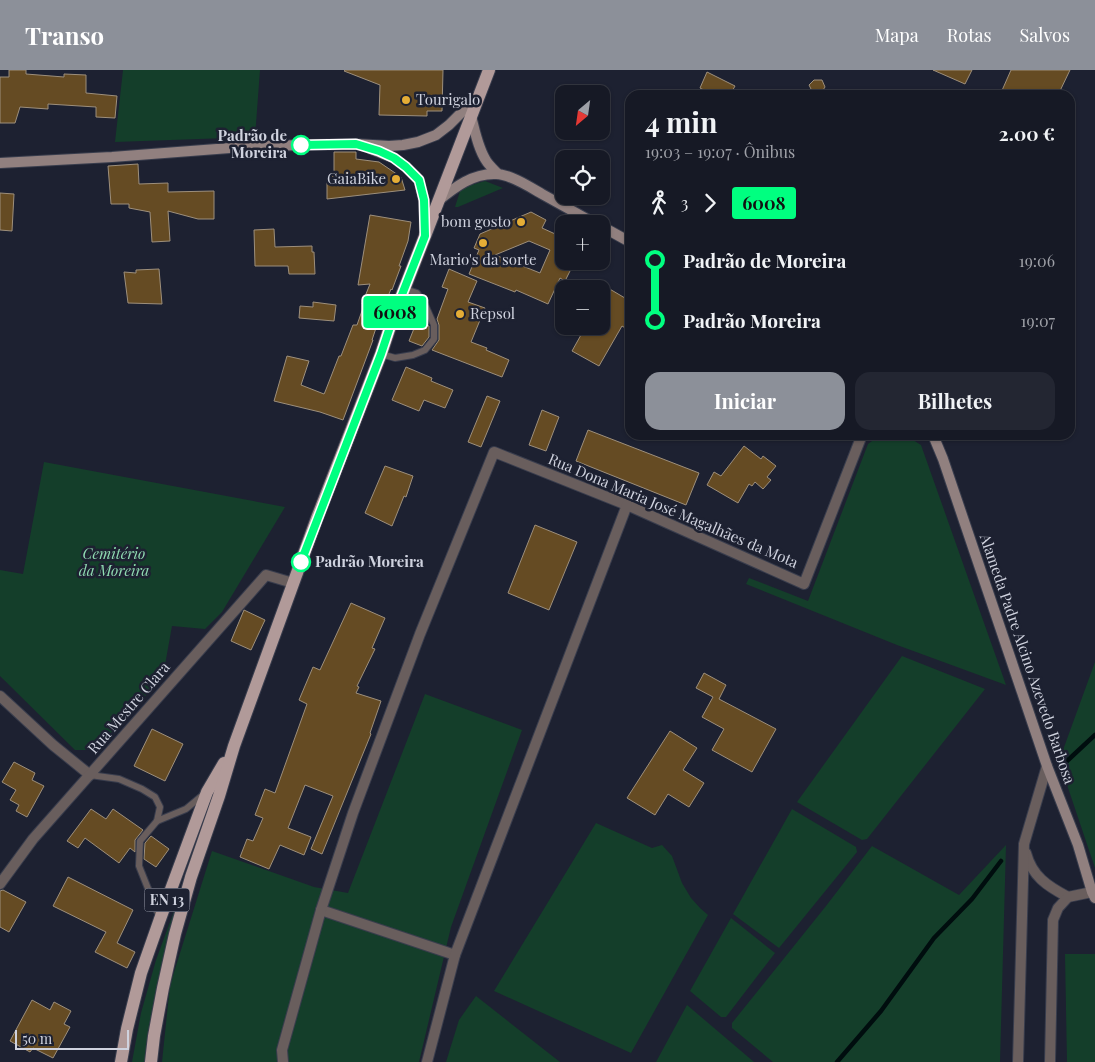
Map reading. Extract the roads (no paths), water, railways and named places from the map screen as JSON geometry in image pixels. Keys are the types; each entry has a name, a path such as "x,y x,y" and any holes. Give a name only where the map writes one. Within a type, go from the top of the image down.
{"main road":[{"name":"EN 13","path":"151,1062 161,998 175,934 191,877 234,746 293,583 489,70"},
{"path":"0,162 257,146 356,144 403,146 436,135 449,125 479,95"},
{"path":"471,116 476,136 486,161 498,174"},
{"path":"356,144 394,158 419,180 424,200 425,236"},
{"path":"438,202 458,185 473,178 498,174 523,183 580,215"},
{"path":"610,231 625,239"},
{"name":"Alameda Padre Alcino Azevedo Barbosa","path":"935,440 1047,766 1078,845 1093,895"},
{"name":"EN 13","path":"121,1062 127,1029 142,972 160,919 207,792 234,746"}],"street":[{"name":"Rua Dona Maria José Magalhães da Mota","path":"321,910 353,813 420,634 494,452 627,505 804,584 860,440"},
{"path":"427,1062 455,955 627,505"},
{"name":"Rua Mestre Clara","path":"0,884 33,840 266,575 293,583"},
{"path":"0,696 53,745 90,775"},
{"path":"1018,1062 1024,844 1047,766"},
{"path":"1024,844 1027,858 1032,868 1039,878 1052,889 1068,896 1093,895"},
{"path":"1050,1062 1053,920 1058,908 1068,896"},
{"path":"283,1062 282,1050 321,910 455,955"}],"lane":[{"path":"381,354 396,358 413,355 426,350 434,339 434,325 426,307 417,293 405,288"},
{"path":"90,775 119,779 155,797 160,807 157,821"},
{"path":"160,919 139,866 140,841 157,821 186,809 207,792"}],"waterway":[{"path":"1067,761 1095,735"},
{"path":"837,1062 881,1011 934,938 972,899 1001,861"}],"place":[{"name":"Tourigalo","path":"406,100"},
{"name":"Padrão de Moreira","path":"301,145"},
{"name":"GaiaBike","path":"396,179"},
{"name":"bom gosto","path":"521,222"},
{"name":"Mario's da sorte","path":"483,243"},
{"name":"Repsol","path":"460,314"},
{"name":"Padrão Moreira","path":"301,562"}],"park label":[{"name":"Cemitério da Moreira","path":"114,562"}]}
